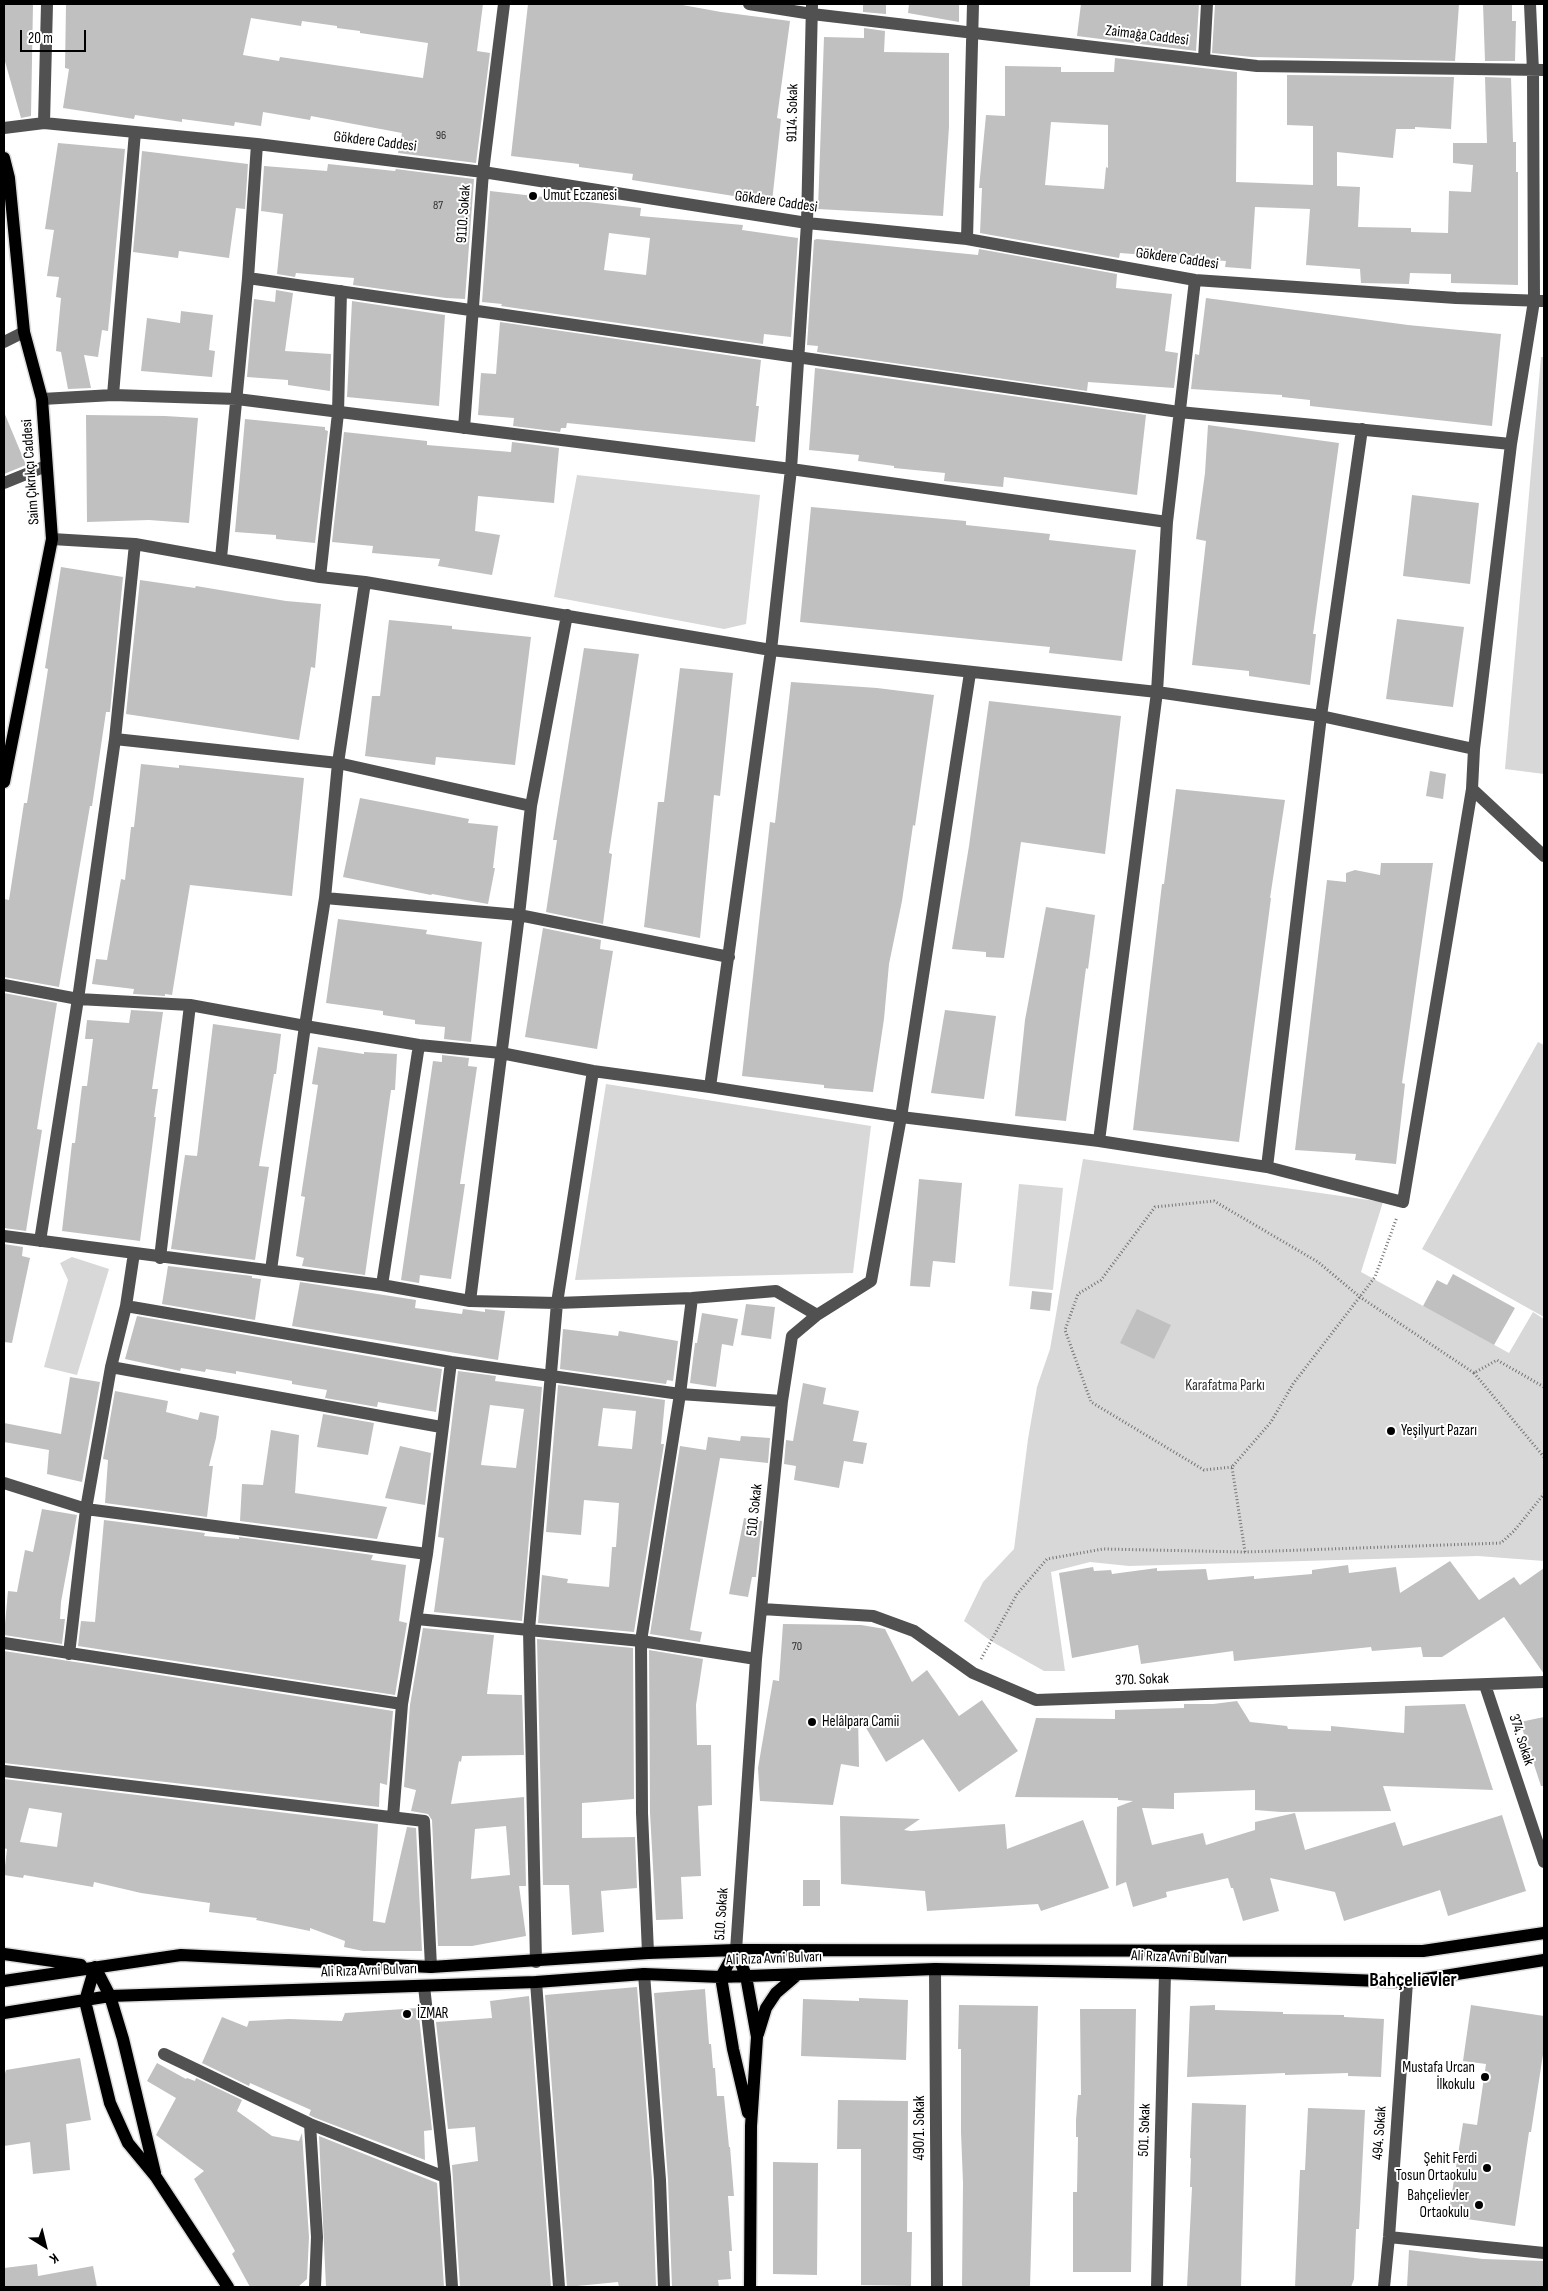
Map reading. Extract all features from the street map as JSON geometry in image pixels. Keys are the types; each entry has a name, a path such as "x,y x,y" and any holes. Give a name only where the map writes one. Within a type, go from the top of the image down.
{"main road":[{"name":"Saim Çıkrıkçı Caddesi","path":"4,158 24,332 42,399 52,539 4,782"},
{"name":"Ali Rıza Avni Bulvarı","path":"4,1981 180,1955 431,1968 648,1953 736,1950 1422,1950 1544,1933"},
{"path":"736,1950 746,1976 757,2037"},
{"path":"736,1950 721,1977 733,2049 751,2126"},
{"path":"4,1954 96,1967"},
{"name":"Ali Rıza Avni Bulvarı","path":"4,2013 110,1996 536,1982 644,1974 721,1977 935,1969 1165,1973 1408,1982 1544,1960"},
{"path":"96,1967 110,1996 123,2039 156,2177"},
{"path":"96,1967 85,2001 110,2103 128,2143 156,2177 228,2287"},
{"path":"750,2287 751,2126 757,2037 766,2008 776,1993 797,1975"}],"street":[{"path":"44,124 47,4"},
{"name":"9110. Sokak","path":"464,428 484,172 504,4"},
{"name":"Zaimağa Caddesi","path":"749,4 812,9 1257,66 1539,71"},
{"path":"967,239 973,4"},
{"path":"1204,59 1207,4"},
{"path":"4,985 78,999 190,1004 419,1045 501,1053 593,1071 901,1117 1099,1142 1267,1167 1403,1202 1472,788 1474,749 1511,444 1539,301 1539,71 1530,4"},
{"name":"9114. Sokak","path":"710,1087 771,650 791,470 807,223 812,9"},
{"name":"Gökdere Caddesi","path":"4,128 44,124 135,132 257,144 484,172 807,223 967,239 1195,280 1539,301"},
{"path":"113,395 135,132"},
{"path":"221,558 248,278 257,144"},
{"path":"248,278 1178,412 1511,444"},
{"path":"1099,1142 1157,692 1167,522 1178,412 1195,280"},
{"path":"320,577 338,413 341,291"},
{"path":"4,342 24,332"},
{"path":"42,399 113,395 237,399 791,470 1167,522"},
{"path":"1267,1167 1321,716 1362,429"},
{"path":"4,483 46,466"},
{"path":"52,539 135,544 320,577 365,582 771,650 1157,692 1321,716 1474,749"},
{"path":"40,1241 116,739 135,544"},
{"path":"270,1270 305,1026 326,898 338,763 365,582"},
{"path":"470,1301 531,806 567,615"},
{"name":"510. Sokak","path":"736,1950 756,1659 782,1401 792,1336 817,1315 872,1281 901,1117 970,673"},
{"path":"116,739 338,763 531,806"},
{"path":"1472,788 1544,856"},
{"path":"326,898 519,915 729,956"},
{"path":"160,1258 190,1004"},
{"path":"382,1285 419,1045"},
{"path":"536,1962 529,1630 557,1303 593,1071"},
{"path":"4,1236 160,1258 382,1285 470,1301 557,1303 692,1298 776,1291 817,1315"},
{"path":"68,1654 86,1509 111,1366 126,1306 134,1253"},
{"path":"648,1953 642,1813 641,1641 680,1394 692,1298"},
{"path":"126,1306 451,1362 680,1394 782,1401"},
{"path":"393,1817 402,1704 427,1554 441,1427 451,1362"},
{"path":"111,1366 441,1427"},
{"path":"4,1483 86,1509 427,1554"},
{"name":"370. Sokak","path":"762,1609 873,1616 914,1631 973,1673 1036,1700 1544,1682"},
{"path":"416,1619 641,1641 756,1659"},
{"path":"4,1643 402,1704"},
{"name":"374. Sokak","path":"1485,1685 1544,1862"},
{"path":"4,1770 424,1821 431,1968"},
{"name":"490/1. Sokak","path":"935,1969 937,2287"},
{"name":"501. Sokak","path":"1157,2287 1165,1973"},
{"path":"644,1974 660,2180 664,2287"},
{"path":"536,1982 558,2287"},
{"name":"494. Sokak","path":"1384,2287 1408,1982"},
{"path":"424,1986 445,2178 452,2287"},
{"path":"164,2054 310,2124 445,2178"},
{"path":"310,2124 317,2236 315,2287"},
{"path":"1389,2237 1544,2253"}],"path":[{"path":"1403,1202 1375,1277 1360,1298 1293,1384 1271,1422 1232,1467 1204,1470 1091,1402 1064,1330 1078,1294 1101,1280 1154,1207 1214,1201 1318,1262 1360,1298 1474,1373 1544,1457"},
{"path":"1474,1373 1497,1360 1544,1387"},
{"path":"1232,1467 1245,1552"},
{"path":"973,1673 1018,1594 1047,1559 1103,1549 1245,1552 1501,1543 1514,1531 1544,1494"}],"green space":[{"path":"1541,357 1544,357 1544,774 1505,769"},
{"path":"577,475 760,495 746,624 724,629 554,597"},
{"path":"1538,1042 1544,1045 1544,1317 1422,1249"},
{"path":"606,1084 871,1126 853,1273 575,1280"},
{"name":"Karafatma Parkı","path":"1083,1159 1383,1202 1361,1272 1509,1353 1533,1312 1544,1319 1544,1561 1478,1556 1129,1566 1090,1562 1051,1572 1065,1671 1044,1671 991,1641 964,1621 983,1582 1014,1549 1028,1439 1037,1387 1050,1349"},
{"path":"1019,1184 1063,1188 1053,1290 1009,1286"},
{"path":"72,1257 109,1269 77,1375 44,1367 68,1280 60,1263"}],"building":[{"path":"4,4 33,4 31,116 21,118 4,58"},
{"path":"66,4 483,4 477,51 490,53 476,163 398,153 402,133 311,116 310,120 263,112 261,126 235,122 234,126 182,119 182,122 135,115 134,119 63,108 69,69 65,68","holes":["251,18 301,26 302,21 337,26 337,28 360,31 360,33 428,43 423,78 280,57 279,61 243,55"]},
{"path":"528,4 677,4 790,21 777,118 781,119 772,202 632,180 633,174 579,167 579,164 511,156"},
{"path":"863,4 886,4 886,14 863,12"},
{"path":"909,4 959,4 959,22 908,13"},
{"path":"1081,4 1199,4 1196,51 1077,36"},
{"path":"1215,4 1459,4 1455,61 1252,57 1212,53"},
{"path":"1483,4 1512,4 1512,21 1516,21 1515,61 1485,61"},
{"path":"864,28 885,31 884,52 949,53 949,127 943,216 818,209 824,37 864,38"},
{"path":"1115,58 1237,72 1236,182 1313,185 1313,126 1287,125 1287,75 1454,77 1451,129 1415,127 1415,129 1396,129 1393,158 1337,152 1337,186 1360,187 1358,227 1411,228 1411,232 1448,233 1449,191 1471,192 1473,165 1453,163 1453,143 1487,143 1485,77 1511,78 1513,142 1516,142 1516,172 1518,172 1518,285 1451,283 1451,274 1410,273 1409,284 1361,283 1360,269 1306,265 1310,209 1255,207 1251,269 1225,267 1226,261 1120,253 1119,258 980,233 982,188 979,188 986,115 1005,116 1005,66 1061,67 1061,72 1114,72","holes":["1051,122 1108,125 1108,168 1106,167 1104,189 1045,185"]},
{"path":"58,143 125,149 108,331 102,330 98,357 84,355 91,388 68,389 61,352 56,351 61,298 56,297 59,277 47,276 54,230 45,229"},
{"path":"142,151 248,164 245,209 236,208 229,258 179,251 178,258 133,252"},
{"path":"328,164 395,171 396,169 474,179 465,299 353,285 354,278 296,273 295,277 277,274 283,214 261,211 264,166 327,171"},
{"path":"490,191 641,208 640,216 743,225 742,230 798,238 791,337 764,334 763,344 482,302","holes":["609,233 650,238 646,275 604,270"]},
{"path":"814,240 978,255 979,249 1117,274 1116,288 1172,294 1165,351 1178,353 1174,388 1088,382 1087,391 817,352 818,346 807,345"},
{"path":"276,290 293,293 285,351 331,354 330,391 288,385 288,380 247,377 254,299 275,302"},
{"path":"1206,298 1408,325 1501,334 1492,426 1310,406 1310,400 1282,397 1282,395 1191,389 1195,354 1199,355"},
{"path":"352,301 445,315 439,406 347,397"},
{"path":"181,311 213,315 209,350 215,351 212,377 141,371 147,318 180,323"},
{"path":"500,322 761,360 756,406 759,406 755,442 567,423 566,428 561,428 560,432 513,426 514,418 478,415 481,373 496,374"},
{"path":"815,368 1146,415 1137,495 1004,477 1003,487 944,481 945,473 894,468 894,466 858,461 859,455 809,450"},
{"path":"4,412 26,465 4,474"},
{"path":"86,415 198,418 189,523 149,520 87,522"},
{"path":"245,419 325,427 325,430 328,431 315,543 276,539 276,535 235,532"},
{"path":"1208,425 1339,443 1313,634 1316,634 1310,685 1249,676 1249,671 1192,665 1206,541 1196,539 1205,473"},
{"path":"344,432 427,441 427,445 511,452 512,442 559,448 554,503 478,496 475,531 500,535 492,575 438,566 440,559 372,553 373,546 332,542"},
{"path":"1412,495 1479,503 1470,584 1403,576"},
{"path":"811,507 966,521 966,525 1050,534 1049,540 1136,550 1122,661 1049,653 1050,647 800,622"},
{"path":"61,567 123,577 110,712 106,712 92,806 90,806 59,987 4,977 4,899 9,900 24,803 27,803 48,669 45,668"},
{"path":"140,580 195,588 196,586 286,601 321,604 315,668 311,667 299,740 126,714"},
{"path":"1397,619 1464,627 1453,707 1386,699"},
{"path":"389,620 452,626 452,629 531,637 515,765 436,757 435,765 365,756 372,696 380,696"},
{"path":"584,648 639,654 609,853 612,854 603,924 546,912 557,840 553,840"},
{"path":"680,668 733,673 720,796 714,795 700,938 644,927 658,802 664,802"},
{"path":"791,682 877,688 934,695 915,826 913,825 902,901 889,964 884,1019 873,1092 824,1088 824,1085 742,1076 770,822 775,823"},
{"path":"989,701 1121,716 1105,854 1021,842 1004,958 986,957 986,952 952,949 969,846"},
{"path":"141,764 179,768 179,765 304,778 292,896 190,885 172,995 165,994 165,996 133,994 134,989 92,984 96,959 107,960 121,879 125,880 131,827 134,827"},
{"path":"1430,771 1446,774 1443,799 1426,796"},
{"path":"1176,789 1285,800 1270,898 1239,1142 1133,1130 1162,884 1164,884"},
{"path":"360,798 469,819 468,823 498,826 493,868 495,868 488,904 431,895 343,877"},
{"path":"1381,863 1433,863 1402,1083 1405,1084 1396,1164 1355,1160 1356,1154 1295,1150 1327,880 1346,882 1346,873 1355,870 1380,875"},
{"path":"1046,907 1095,915 1088,969 1086,968 1066,1121 1015,1116 1025,1020"},
{"path":"338,919 427,930 426,934 482,942 471,1042 444,1039 445,1027 415,1024 415,1020 383,1015 383,1011 326,1003"},
{"path":"543,928 601,940 600,949 613,951 597,1049 525,1037"},
{"path":"4,993 57,1003 37,1129 42,1130 26,1231 4,1228"},
{"path":"131,1010 163,1012 152,1089 158,1089 154,1117 156,1117 140,1241 62,1231 72,1143 75,1143 82,1086 87,1086 93,1039 85,1039 87,1020 129,1023"},
{"path":"945,1010 996,1016 984,1099 931,1093"},
{"path":"213,1024 281,1034 276,1074 274,1074 259,1166 269,1167 255,1260 171,1249 185,1155 197,1156"},
{"path":"318,1047 364,1054 364,1052 397,1054 395,1090 391,1090 365,1275 302,1266 304,1258 296,1256 305,1197 301,1196 318,1085 312,1084"},
{"path":"442,1055 469,1058 468,1066 477,1067 460,1184 465,1184 451,1279 420,1275 419,1283 401,1280 433,1061 442,1062"},
{"path":"919,1179 962,1183 955,1263 933,1261 930,1287 910,1286"},
{"path":"4,1244 23,1247 22,1256 30,1258 12,1343 4,1342"},
{"path":"168,1266 252,1276 252,1278 261,1279 255,1320 162,1304"},
{"path":"1453,1274 1515,1308 1494,1345 1423,1306 1437,1280 1447,1285"},
{"path":"300,1282 416,1300 415,1308 462,1314 463,1309 485,1312 485,1309 505,1311 498,1360 292,1326"},
{"path":"1032,1291 1052,1293 1050,1311 1030,1309"},
{"path":"746,1304 775,1307 771,1339 741,1335"},
{"path":"1137,1309 1171,1325 1154,1359 1120,1343"},
{"path":"702,1313 738,1319 733,1346 722,1344 716,1387 690,1383 695,1343 697,1343"},
{"path":"137,1316 442,1369 436,1412 378,1402 377,1407 325,1398 327,1390 292,1384 292,1381 236,1371 236,1374 206,1369 205,1372 181,1368 180,1371 125,1359"},
{"path":"563,1329 618,1336 619,1331 678,1341 673,1381 667,1380 666,1384 560,1369"},
{"path":"458,1371 496,1376 495,1381 542,1387 522,1621 434,1612 444,1538 438,1537","holes":["490,1405 524,1409 516,1468 481,1465"]},
{"path":"70,1377 100,1382 82,1482 47,1474 49,1450 4,1442 4,1423 61,1434"},
{"path":"803,1383 826,1388 823,1404 859,1411 853,1441 867,1443 863,1464 844,1461 839,1488 794,1480 796,1466 784,1464 786,1440 793,1441"},
{"path":"558,1385 665,1400 661,1444 664,1444 634,1632 538,1623 542,1575 568,1579 567,1583 609,1587 612,1547 616,1547 619,1503 584,1500 581,1535 546,1532","holes":["603,1408 636,1411 632,1449 598,1446"]},
{"path":"115,1391 168,1401 166,1412 198,1420 200,1412 219,1416 209,1466 213,1466 207,1517 105,1503 108,1460 103,1459"},
{"path":"323,1414 374,1423 368,1455 317,1447"},
{"path":"271,1430 299,1435 295,1493 387,1507 377,1539 240,1521 242,1484 263,1485"},
{"path":"741,1436 770,1438 768,1463 720,1458 690,1630 702,1632 700,1642 650,1634 680,1446 706,1450 708,1437 740,1441"},
{"path":"400,1446 431,1453 425,1505 385,1498"},
{"path":"42,1509 77,1515 61,1602 60,1619 65,1619 62,1644 4,1635 8,1591 17,1592 25,1550 33,1552"},
{"path":"744,1518 762,1521 756,1577 752,1577 748,1597 729,1594"},
{"path":"104,1520 205,1533 204,1536 239,1539 239,1537 373,1555 371,1560 406,1565 399,1621 407,1623 395,1695 78,1646 81,1621 95,1622"},
{"path":"1450,1561 1479,1600 1514,1577 1520,1585 1544,1568 1544,1674 1504,1617 1442,1657 1423,1657 1421,1647 1372,1651 1371,1647 1234,1661 1233,1651 1141,1664 1138,1645 1072,1658 1059,1573 1093,1567 1094,1571 1111,1570 1112,1574 1157,1568 1157,1571 1206,1569 1208,1580 1254,1576 1254,1579 1312,1574 1312,1570 1348,1565 1349,1573 1396,1567 1400,1593"},
{"path":"783,1624 861,1625 885,1629 912,1682 927,1670 959,1716 982,1700 1018,1751 959,1792 923,1739 886,1762 858,1714 859,1767 841,1764 833,1805 760,1801 758,1768 773,1680 779,1681"},
{"path":"423,1628 494,1635 487,1694 522,1695 524,1755 462,1756 461,1762 459,1761 451,1804 524,1797 526,1886 519,1886 526,1936 472,1946 438,1946 432,1820 428,1814 411,1811 416,1790 404,1787 410,1705","holes":["506,1826 510,1875 471,1879 475,1829"]},
{"path":"537,1639 633,1648 634,1799 582,1803 582,1838 635,1837 637,1888 601,1891 604,1932 572,1935 569,1885 543,1885"},
{"path":"649,1650 703,1659 696,1705 697,1745 711,1745 712,1805 698,1806 701,1876 681,1877 683,1919 656,1920 650,1813"},
{"path":"4,1651 393,1711 387,1785 380,1783 379,1807 4,1763"},
{"path":"1237,1701 1250,1722 1287,1726 1288,1729 1331,1731 1331,1726 1404,1733 1405,1706 1465,1704 1493,1790 1383,1786 1391,1811 1281,1812 1255,1810 1255,1790 1174,1793 1174,1809 1142,1808 1152,1845 1203,1833 1206,1845 1255,1830 1255,1822 1295,1813 1305,1850 1395,1822 1403,1846 1502,1815 1526,1891 1448,1916 1440,1890 1344,1921 1335,1892 1270,1878 1279,1911 1243,1921 1228,1878 1166,1892 1167,1897 1133,1907 1126,1882 1116,1886 1117,1807 1133,1801 1118,1800 1118,1798 1015,1797 1036,1718 1115,1719 1115,1710 1184,1708 1184,1704 1213,1704"},
{"path":"1544,1717 1544,1786 1541,1786 1520,1722"},
{"path":"4,1779 378,1824 373,1921 385,1923 407,1827 416,1828 422,1951 363,1951 344,1947 345,1941 310,1928 310,1931 256,1920 257,1918 209,1912 210,1903 141,1893 94,1882 93,1887 24,1875 23,1878 4,1875 7,1849 4,1848","holes":["29,1808 62,1813 57,1847 20,1842"]},
{"path":"840,1816 920,1819 904,1830 911,1831 1005,1824 1007,1849 1083,1820 1109,1888 1041,1911 1038,1904 927,1911 925,1891 841,1884"},
{"path":"803,1880 820,1880 820,1906 803,1906"},
{"path":"637,1987 652,2180 656,2287 619,2287 618,2282 567,2287 545,1995"},
{"path":"705,1989 709,2044 711,2044 713,2068 715,2068 717,2096 724,2096 730,2147 734,2196 728,2196 732,2251 729,2251 731,2279 718,2280 719,2287 672,2287 668,2180 654,1993"},
{"path":"529,1996 551,2287 460,2287 452,2165 478,2161 475,2127 448,2129 436,2022 492,2018 490,2001"},
{"path":"859,1998 908,2000 906,2060 801,2056 803,1999 859,2001"},
{"path":"959,2005 1038,2006 1030,2287 962,2287 963,2183 961,2049 958,2049"},
{"path":"1215,2005 1215,2010 1344,2015 1344,2017 1384,2019 1381,2077 1348,2076 1348,2073 1285,2075 1285,2073 1187,2077 1190,2006"},
{"path":"1471,2005 1544,2016 1544,2048 1515,2226 1453,2217 1454,2208 1450,2205 1463,2123 1477,2125 1486,2064 1463,2061"},
{"path":"418,2008 432,2130 424,2131 425,2160 313,2117 309,2115 311,2110 250,2083 249,2086 202,2063 222,2017 247,2027 249,2021 289,2019 342,2021 345,2013"},
{"path":"1080,2009 1136,2009 1131,2272 1073,2272 1073,2192 1077,2192 1078,2137 1076,2137 1076,2120 1078,2095 1081,2095"},
{"path":"80,2058 91,2120 66,2124 70,2170 33,2174 30,2142 4,2146 4,2077 6,2070"},
{"path":"157,2063 186,2079 195,2081 196,2078 242,2100 237,2111 272,2136 299,2141 302,2133 309,2237 307,2279 298,2287 250,2287 232,2254 235,2251 194,2179 204,2171 156,2135 176,2098 147,2081"},
{"path":"838,2100 908,2101 907,2232 912,2232 911,2286 861,2285 861,2149 837,2149"},
{"path":"1192,2103 1246,2105 1241,2287 1187,2287 1192,2187 1190,2187 1190,2158"},
{"path":"1308,2108 1365,2110 1359,2229 1356,2229 1354,2279 1351,2287 1295,2287 1300,2170 1305,2170"},
{"path":"319,2136 437,2183 444,2287 326,2287"},
{"path":"773,2162 818,2163 817,2275 773,2274"},
{"path":"1409,2250 1483,2259 1544,2261 1544,2287 1407,2287"},
{"path":"37,2264 38,2276 93,2266 97,2287 4,2287 4,2268"}],"place":[{"name":"Umut Eczanesi","path":"533,196"},
{"name":"Yeşilyurt Pazarı","path":"1391,1431"},
{"name":"Helâlpara Camii","path":"812,1722"},
{"name":"İZMAR","path":"407,2014"},
{"name":"Mustafa Urcan İlkokulu","path":"1485,2077"},
{"name":"Şehit Ferdi Tosun Ortaokulu","path":"1487,2168"},
{"name":"Bahçelievler Ortaokulu","path":"1479,2205"}],"district":[{"name":"Bahçelievler","path":"1413,1981"}]}
